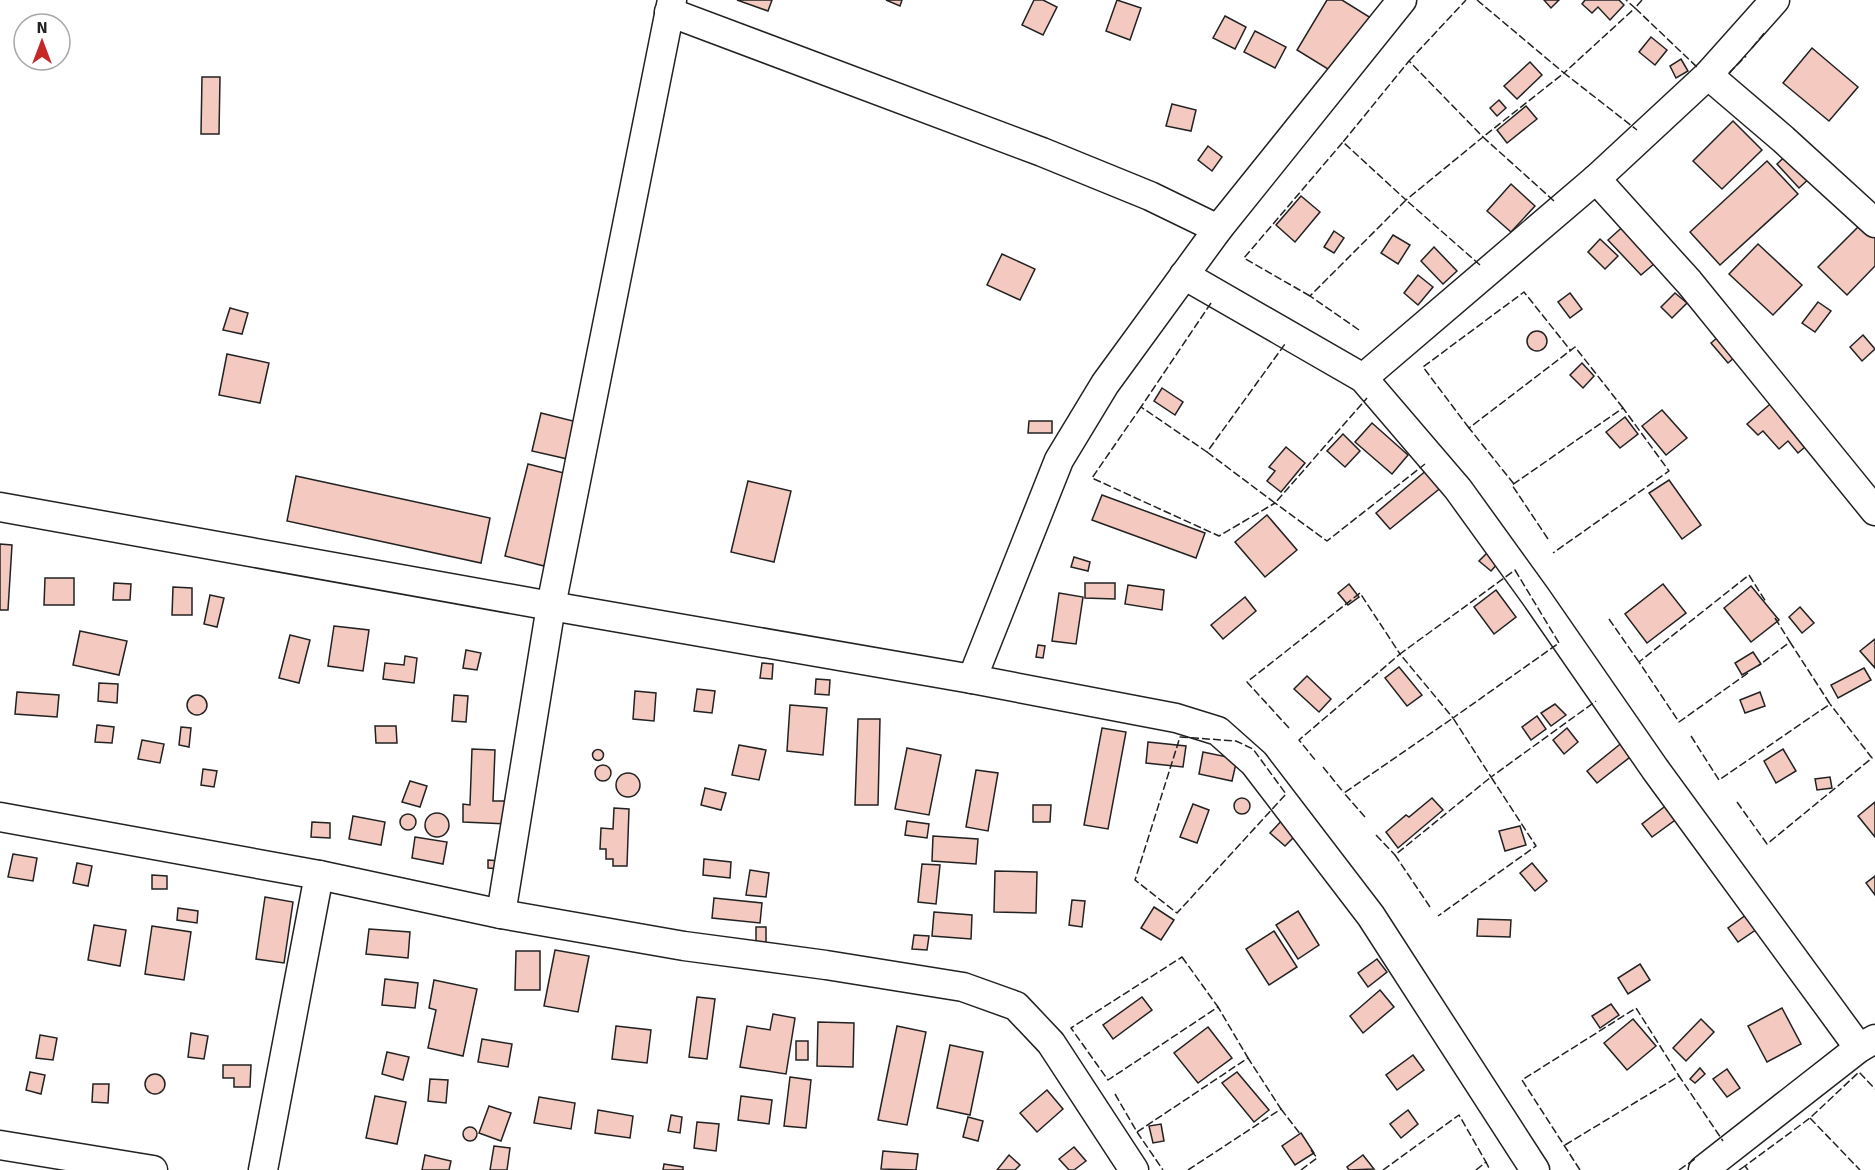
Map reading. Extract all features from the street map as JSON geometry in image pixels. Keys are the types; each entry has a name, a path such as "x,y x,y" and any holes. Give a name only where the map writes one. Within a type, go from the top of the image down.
{"street":[{"path":"1363,378 1596,179 1708,75 1775,0"},
{"path":"972,679 1059,460 1105,384 1218,229 1398,1"},
{"path":"501,914 551,606 670,6 1042,152 1150,196 1218,229"},
{"path":"1708,75 1783,139 1875,224"},
{"path":"1596,179 1689,282 1875,511"},
{"path":"1184,275 1363,378 1458,489 1655,769 1867,1044 1703,1170"},
{"path":"0,507 972,679 1176,718 1218,732 1254,763 1371,916 1535,1170"},
{"path":"0,817 318,875 501,914 684,946 826,965 963,987 1016,1006 1051,1042 1134,1170"},
{"path":"263,1170 318,875"},
{"path":"0,1145 153,1170"}],"building":[{"path":"737,0 772,0 768,11"},
{"path":"886,0 902,0 900,6"},
{"path":"1034,0 1043,0 1057,7 1043,35 1022,25"},
{"path":"1117,0 1141,8 1130,40 1106,31"},
{"path":"1327,0 1342,0 1371,18 1336,74 1297,50"},
{"path":"1544,0 1559,0 1551,8"},
{"path":"1585,0 1619,0 1624,5 1610,20 1598,7 1592,13 1582,4"},
{"path":"1225,16 1246,27 1235,49 1213,38"},
{"path":"1255,31 1286,47 1275,68 1244,52"},
{"path":"1651,37 1667,50 1655,65 1639,52"},
{"path":"1812,48 1858,87 1829,121 1783,83"},
{"path":"1681,59 1688,71 1676,78 1670,66"},
{"path":"1530,62 1542,75 1517,99 1504,86"},
{"path":"202,77 220,77 219,134 201,134"},
{"path":"1499,100 1506,108 1497,116 1490,108"},
{"path":"1172,104 1196,110 1191,131 1166,126"},
{"path":"1526,106 1537,119 1507,143 1497,130"},
{"path":"1733,121 1762,150 1722,189 1693,161"},
{"path":"1208,146 1222,157 1212,171 1198,160"},
{"path":"1792,150 1814,174 1799,188 1777,164"},
{"path":"1767,161 1798,194 1720,265 1690,232"},
{"path":"1511,184 1535,206 1511,232 1487,211"},
{"path":"1301,196 1320,212 1295,242 1276,225"},
{"path":"1628,222 1661,258 1641,275 1608,240"},
{"path":"1862,223 1875,235 1875,266 1847,295 1818,267"},
{"path":"1334,231 1344,238 1334,253 1324,247"},
{"path":"1393,235 1410,245 1398,264 1381,253"},
{"path":"1600,239 1618,256 1605,269 1588,252"},
{"path":"1758,244 1802,285 1773,315 1729,274"},
{"path":"1434,247 1457,271 1443,284 1421,261"},
{"path":"1002,254 1035,269 1020,300 987,285"},
{"path":"1418,275 1433,287 1418,305 1404,293"},
{"path":"1570,293 1582,309 1570,318 1558,302"},
{"path":"1675,293 1687,303 1672,318 1661,307"},
{"path":"1818,302 1831,311 1815,332 1802,323"},
{"path":"230,308 248,313 242,334 223,330"},
{"path":"1537,331 1544,334 1547,341 1544,348 1537,351 1530,348 1527,341 1530,334"},
{"path":"1725,331 1742,351 1728,363 1711,343"},
{"path":"1863,335 1875,349 1862,361 1850,347"},
{"path":"227,354 269,363 260,403 219,395"},
{"path":"1582,363 1594,376 1583,388 1570,375"},
{"path":"1162,388 1183,402 1175,415 1154,401"},
{"path":"1776,399 1812,441 1798,453 1788,441 1779,449 1763,431 1758,435 1747,424"},
{"path":"1662,410 1687,438 1666,455 1642,426"},
{"path":"541,413 581,423 572,460 532,451"},
{"path":"1625,417 1638,434 1620,448 1606,432"},
{"path":"1029,421 1052,421 1052,433 1028,433"},
{"path":"1372,423 1408,455 1392,474 1355,442"},
{"path":"1343,434 1360,451 1345,467 1327,451"},
{"path":"1286,447 1305,463 1281,492 1267,481 1275,471 1269,467"},
{"path":"528,464 568,474 544,566 505,556"},
{"path":"1428,469 1443,486 1390,529 1376,513"},
{"path":"296,476 490,518 481,563 287,521"},
{"path":"1669,480 1701,525 1682,539 1649,493"},
{"path":"748,481 791,491 774,562 731,552"},
{"path":"1102,495 1205,533 1196,558 1092,520"},
{"path":"1267,515 1297,550 1265,577 1235,542"},
{"path":"0,544 12,545 8,610 0,610"},
{"path":"1488,552 1499,562 1491,571 1479,561"},
{"path":"1074,557 1090,562 1088,571 1071,567"},
{"path":"45,578 74,578 74,605 44,605"},
{"path":"114,583 131,584 130,600 113,600"},
{"path":"1085,583 1115,583 1115,599 1085,598"},
{"path":"1349,584 1359,597 1348,605 1338,593"},
{"path":"1663,584 1686,613 1647,643 1625,614"},
{"path":"1128,585 1164,590 1162,610 1125,604"},
{"path":"1751,586 1779,620 1751,642 1724,608"},
{"path":"173,587 192,588 192,615 172,615"},
{"path":"1496,590 1516,617 1494,634 1474,607"},
{"path":"1059,593 1083,597 1076,644 1052,641"},
{"path":"210,595 224,598 217,627 204,624"},
{"path":"1245,597 1256,611 1223,639 1211,625"},
{"path":"1800,607 1814,623 1802,633 1789,617"},
{"path":"334,626 369,630 363,671 328,666"},
{"path":"80,631 127,641 119,675 73,665"},
{"path":"290,635 310,640 299,683 279,678"},
{"path":"1875,639 1875,668 1860,651"},
{"path":"1038,645 1045,646 1043,658 1036,657"},
{"path":"466,650 481,653 477,670 463,668"},
{"path":"1753,652 1761,664 1742,675 1735,663"},
{"path":"405,656 417,658 414,683 383,679 385,663 404,665"},
{"path":"762,663 773,664 772,679 760,678"},
{"path":"1399,667 1422,695 1407,706 1385,678"},
{"path":"1864,668 1871,680 1838,698 1831,685"},
{"path":"1307,676 1331,699 1319,712 1294,689"},
{"path":"816,679 830,680 829,695 815,694"},
{"path":"99,683 118,684 117,703 98,701"},
{"path":"697,689 715,691 712,713 694,711"},
{"path":"635,691 656,693 654,721 633,719"},
{"path":"17,692 59,695 57,717 15,714"},
{"path":"1760,692 1765,706 1745,713 1740,700"},
{"path":"193,695 201,695 207,701 207,709 201,715 193,715 187,709 187,701"},
{"path":"454,695 468,696 466,722 452,721"},
{"path":"1555,704 1566,715 1551,726 1541,713"},
{"path":"790,705 827,708 823,755 787,751"},
{"path":"1537,716 1546,729 1531,740 1522,727"},
{"path":"858,719 880,719 878,805 855,805"},
{"path":"97,725 114,727 112,743 95,742"},
{"path":"375,726 396,726 397,743 376,743"},
{"path":"181,727 191,728 189,747 179,745"},
{"path":"1102,728 1126,732 1108,829 1084,825"},
{"path":"1567,728 1578,742 1564,754 1553,740"},
{"path":"142,740 164,744 160,763 138,759"},
{"path":"1624,741 1634,754 1597,783 1587,771"},
{"path":"1148,742 1186,746 1183,767 1146,763"},
{"path":"739,745 766,750 759,780 732,775"},
{"path":"907,748 941,755 929,815 895,809"},
{"path":"472,749 495,750 493,801 509,801 508,824 463,822 463,804 470,805"},
{"path":"1783,749 1796,771 1776,783 1764,761"},
{"path":"598,750 602,751 602,759 598,760 594,759 593,755 594,751"},
{"path":"1203,752 1237,759 1232,781 1199,774"},
{"path":"603,765 611,773 603,781 595,773"},
{"path":"203,769 217,771 214,787 201,785"},
{"path":"976,770 998,773 988,831 966,827"},
{"path":"628,773 637,776 640,785 637,794 628,797 619,794 616,785 619,776"},
{"path":"1830,777 1832,788 1817,790 1815,779"},
{"path":"410,781 427,786 420,807 402,802"},
{"path":"705,788 726,793 721,810 701,805"},
{"path":"1242,798 1250,806 1242,814 1234,806"},
{"path":"1432,798 1443,810 1398,848 1386,832"},
{"path":"1672,801 1682,815 1652,837 1642,824"},
{"path":"1875,802 1875,837 1858,816"},
{"path":"1193,804 1209,810 1197,843 1180,837"},
{"path":"1033,805 1051,805 1050,822 1033,822"},
{"path":"614,808 629,809 627,866 613,866 613,859 606,859 606,849 600,849 601,828 613,829"},
{"path":"437,813 446,816 449,825 446,834 437,837 428,834 425,825 428,816"},
{"path":"408,814 416,822 408,830 400,822"},
{"path":"353,816 385,822 381,845 349,839"},
{"path":"1285,817 1300,831 1285,846 1270,833"},
{"path":"907,821 929,824 927,838 905,835"},
{"path":"312,822 330,823 330,838 311,837"},
{"path":"1520,826 1526,845 1505,851 1499,831"},
{"path":"933,836 978,839 976,864 932,861"},
{"path":"415,837 447,842 443,864 412,858"},
{"path":"13,854 37,858 33,881 8,877"},
{"path":"704,859 731,862 730,878 703,875"},
{"path":"488,860 501,861 501,869 488,868"},
{"path":"77,863 92,866 88,886 73,883"},
{"path":"1532,863 1547,881 1535,891 1520,873"},
{"path":"922,864 940,865 936,904 918,902"},
{"path":"750,870 769,873 766,897 746,895"},
{"path":"995,871 1037,872 1036,913 994,912"},
{"path":"152,875 167,876 167,889 152,889"},
{"path":"1875,876 1875,895 1866,883"},
{"path":"265,897 293,902 284,963 256,959"},
{"path":"714,898 762,903 760,923 712,918"},
{"path":"1072,900 1085,901 1082,927 1069,925"},
{"path":"1154,907 1174,920 1161,940 1141,928"},
{"path":"178,908 198,911 197,923 177,920"},
{"path":"1298,911 1319,945 1298,959 1276,925"},
{"path":"934,912 972,915 971,939 932,936"},
{"path":"1746,915 1757,929 1738,942 1728,928"},
{"path":"1478,919 1511,920 1510,937 1477,936"},
{"path":"94,925 126,930 120,966 88,960"},
{"path":"152,926 191,932 184,980 145,974"},
{"path":"756,927 766,927 766,943 756,943"},
{"path":"369,929 410,932 408,958 366,954"},
{"path":"1274,931 1297,967 1269,985 1246,949"},
{"path":"914,935 929,936 927,950 912,949"},
{"path":"555,950 589,956 578,1012 544,1006"},
{"path":"516,951 540,951 540,990 515,990"},
{"path":"1377,959 1387,972 1368,987 1358,973"},
{"path":"1640,964 1650,980 1628,994 1618,978"},
{"path":"385,979 418,983 415,1008 382,1005"},
{"path":"434,980 477,989 463,1056 428,1048 436,1010 429,1008"},
{"path":"1380,990 1394,1007 1363,1033 1350,1016"},
{"path":"697,997 715,999 707,1059 689,1057"},
{"path":"1142,997 1152,1010 1113,1039 1103,1025"},
{"path":"1611,1004 1619,1015 1600,1028 1592,1016"},
{"path":"1782,1008 1801,1044 1767,1062 1748,1026"},
{"path":"773,1014 795,1018 786,1074 740,1067 747,1026 770,1030"},
{"path":"1633,1019 1656,1046 1627,1070 1604,1043"},
{"path":"1701,1019 1714,1032 1686,1061 1673,1048"},
{"path":"818,1022 854,1023 853,1067 817,1066"},
{"path":"616,1026 651,1030 647,1063 612,1059"},
{"path":"897,1026 926,1032 907,1125 878,1120"},
{"path":"1208,1027 1232,1058 1198,1083 1174,1053"},
{"path":"191,1033 208,1036 204,1059 188,1057"},
{"path":"40,1035 57,1038 53,1060 36,1058"},
{"path":"482,1039 512,1044 508,1067 478,1062"},
{"path":"796,1041 808,1041 808,1060 796,1060"},
{"path":"950,1045 983,1052 970,1115 937,1108"},
{"path":"387,1052 409,1057 403,1080 382,1074"},
{"path":"1413,1055 1424,1070 1397,1090 1386,1075"},
{"path":"223,1065 251,1065 250,1087 234,1087 234,1078 223,1078"},
{"path":"1700,1068 1705,1074 1695,1083 1690,1079"},
{"path":"1727,1069 1740,1088 1727,1097 1713,1079"},
{"path":"30,1072 45,1075 41,1094 26,1090"},
{"path":"1237,1072 1269,1110 1254,1122 1222,1083"},
{"path":"151,1074 159,1074 165,1080 165,1088 159,1094 151,1094 145,1088 145,1080"},
{"path":"790,1077 811,1080 806,1128 784,1126"},
{"path":"430,1079 448,1080 446,1103 428,1101"},
{"path":"93,1084 109,1084 108,1103 92,1102"},
{"path":"1047,1090 1063,1109 1037,1132 1020,1113"},
{"path":"375,1096 406,1102 397,1144 366,1138"},
{"path":"741,1096 772,1100 769,1124 738,1120"},
{"path":"539,1097 575,1103 571,1129 534,1123"},
{"path":"489,1106 511,1113 501,1141 479,1133"},
{"path":"598,1110 633,1116 630,1138 595,1133"},
{"path":"1408,1110 1418,1124 1401,1138 1390,1124"},
{"path":"671,1115 682,1117 680,1133 668,1131"},
{"path":"968,1117 983,1121 978,1141 963,1137"},
{"path":"697,1122 719,1124 716,1151 694,1148"},
{"path":"1161,1124 1164,1141 1153,1143 1149,1126"},
{"path":"470,1127 475,1129 477,1134 475,1139 470,1141 465,1139 463,1134 465,1129"},
{"path":"1301,1133 1314,1153 1295,1165 1282,1146"},
{"path":"494,1146 510,1148 507,1170 490,1170"},
{"path":"1074,1147 1086,1161 1074,1170 1069,1170 1059,1159"},
{"path":"883,1151 918,1154 916,1170 881,1169"},
{"path":"425,1155 451,1161 449,1170 422,1170"},
{"path":"1009,1155 1020,1165 1015,1170 997,1170"},
{"path":"1363,1155 1374,1169 1349,1170 1347,1167"},
{"path":"664,1164 683,1167 683,1170 663,1170"}],"fence":[{"path":"1409,61 1466,0"},
{"path":"1477,0 1564,73 1635,8 1626,0"},
{"path":"1642,0 1635,8 1699,69"},
{"path":"1752,48 1766,31"},
{"path":"1729,73 1746,56"},
{"path":"1310,296 1244,258 1343,142 1406,200 1483,137 1409,61 1343,142"},
{"path":"1554,201 1483,137 1564,73 1637,130"},
{"path":"1359,330 1310,296 1406,200 1480,265"},
{"path":"1469,428 1423,367 1524,292 1571,351"},
{"path":"1211,303 1141,407 1207,452 1285,344"},
{"path":"1514,484 1469,428 1575,347 1623,408"},
{"path":"1207,452 1275,503 1367,398"},
{"path":"1141,407 1092,478 1219,536 1275,503 1327,541 1425,464"},
{"path":"1548,539 1512,485 1623,408 1669,471 1553,553"},
{"path":"1515,570 1559,643 1453,718 1400,654 1515,570"},
{"path":"1748,673 1679,722 1639,662 1749,575 1766,602"},
{"path":"1289,728 1247,682 1360,593 1400,654 1299,740 1316,761"},
{"path":"1775,618 1790,642"},
{"path":"1609,619 1639,662"},
{"path":"1691,736 1719,780 1830,704 1790,642 1758,666"},
{"path":"1365,817 1344,793 1453,718 1491,777 1596,701"},
{"path":"1737,802 1767,844 1872,758 1830,704"},
{"path":"1180,737 1236,741 1253,749 1286,794 1177,913 1135,880 1180,737"},
{"path":"1323,767 1344,793"},
{"path":"1430,907 1395,855 1491,777 1536,846 1438,916"},
{"path":"1376,835 1395,855"},
{"path":"1182,957 1218,1007 1108,1080 1071,1028 1182,957"},
{"path":"1115,1094 1137,1132 1248,1058 1218,1007"},
{"path":"1580,1170 1522,1080 1636,1008 1679,1076"},
{"path":"1188,1170 1281,1109 1248,1058"},
{"path":"1748,1170 1745,1166 1810,1118 1859,1072 1875,1089"},
{"path":"1565,1145 1679,1076 1723,1141"},
{"path":"1281,1109 1301,1135"},
{"path":"1383,1170 1459,1115 1486,1162"},
{"path":"1810,1118 1860,1170"},
{"path":"1137,1132 1163,1170"},
{"path":"1301,1170 1317,1158 1311,1150"},
{"path":"1679,1170 1695,1159"},
{"path":"1476,1170 1486,1162 1490,1170"},
{"path":"1739,1170 1745,1166"}]}
